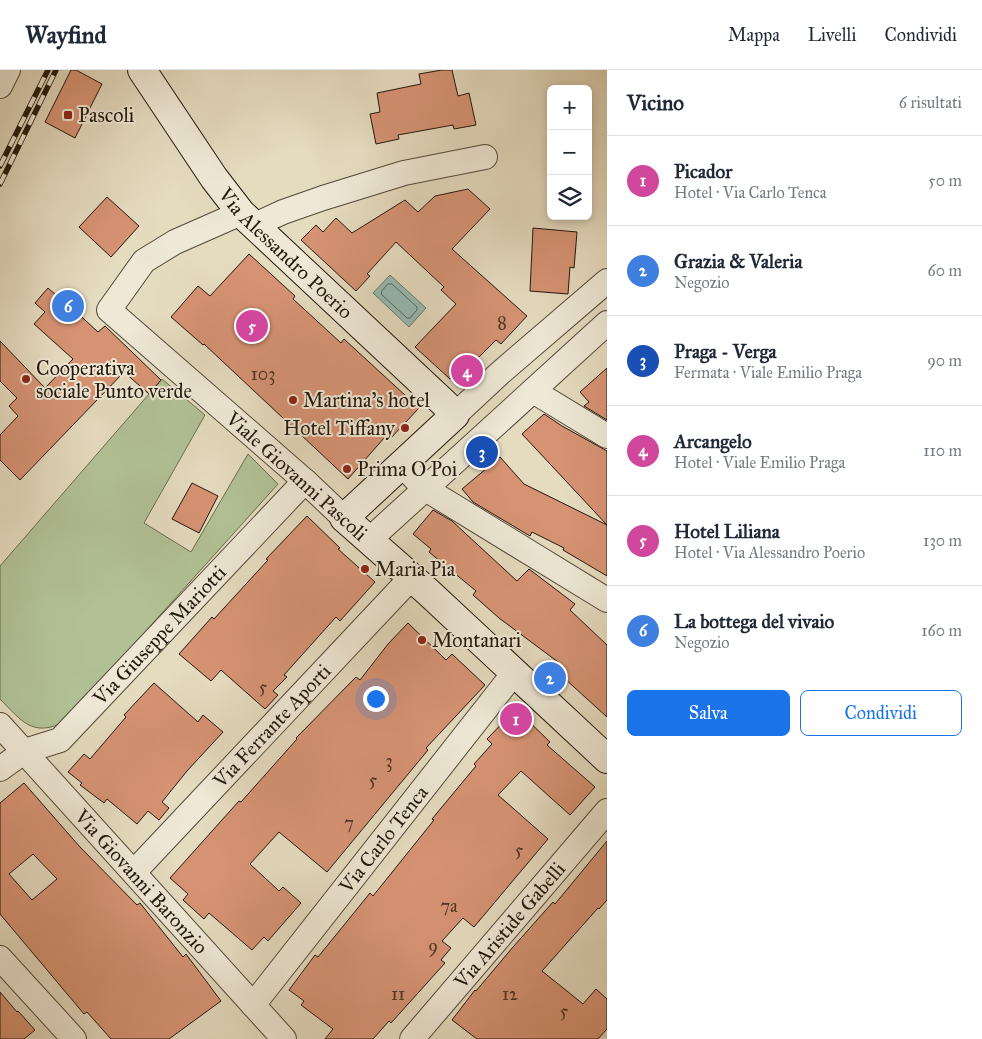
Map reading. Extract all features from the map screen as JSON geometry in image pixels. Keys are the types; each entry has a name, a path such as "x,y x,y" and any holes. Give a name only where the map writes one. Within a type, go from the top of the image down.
{"street":[{"path":"0,86 8,70"},
{"name":"Via Alessandro Poerio","path":"142,70 214,178 247,220 446,404 455,415"},
{"name":"Viale Giovanni Pascoli","path":"485,157 404,173 283,212 247,220 174,242 144,261 108,310 305,481 607,759"},
{"path":"344,518 500,373 607,281"},
{"path":"368,541 607,323"},
{"path":"532,391 607,436"},
{"path":"401,464 424,488 607,600"},
{"name":"Via Giuseppe Mariotti","path":"0,769 25,751 60,740 305,481"},
{"name":"Via Ferrante Aporti","path":"134,872 411,578"},
{"name":"Via Carlo Tenca","path":"254,1005 514,673"},
{"name":"Via Giovanni Baronzio","path":"0,725 284,1039"},
{"name":"Via Aristide Gabelli","path":"412,1039 607,811"},
{"path":"0,958 74,1039"}],"green space":[{"path":"162,379 205,415 144,523 191,552 248,454 278,484 64,722 43,728 35,727 21,720 0,699 0,566"}],"water":[{"path":"390,275 426,308 409,327 373,293"}],"building":[{"path":"71,70 76,70 102,84 75,138 45,122"},
{"path":"452,70 458,96 469,93 476,125 454,129 453,125 398,135 399,139 376,144 370,114 380,112 377,93 421,84 419,74"},
{"path":"468,189 490,209 452,249 527,316 501,344 496,340 471,365 466,361 450,379 415,347 456,304 441,290 444,287 396,242 367,274 370,276 356,291 301,240 316,225 323,232 336,218 352,233 405,200 418,212 435,196"},
{"path":"107,197 139,226 111,257 79,227"},
{"path":"533,228 577,232 574,268 570,267 568,294 530,291"},
{"path":"249,254 295,296 293,299 341,343 344,339 419,408 389,440 385,437 348,479 204,344 171,317 198,286 210,296"},
{"path":"48,288 98,332 105,326 161,380 149,394 124,372 20,480 0,460 0,435 18,416 9,406 17,398 0,381 0,341 45,388 73,359 34,324 45,312 35,303"},
{"path":"607,368 607,420 584,406 589,402 580,392"},
{"path":"544,414 607,451 607,525 522,434"},
{"path":"500,457 524,484 607,525 607,576 563,550 564,548 532,532 530,536 473,502 462,489"},
{"path":"192,483 218,496 199,533 172,519"},
{"path":"433,510 452,521 517,581 529,569 575,604 570,610 607,645 607,717 553,668 558,662 499,618 473,595 476,591 429,552 431,549 413,534"},
{"path":"307,516 340,548 338,549 375,582 340,621 336,617 284,675 287,677 273,691 278,695 265,709 221,670 211,681 179,654 212,617 214,619 268,560 266,559"},
{"path":"408,623 446,660 452,654 485,685 426,748 428,750 327,872 279,832 250,864 279,891 283,887 301,903 268,941 264,937 252,950 209,913 204,919 183,900 188,894 170,878 239,801 241,802 296,738 356,677 360,680 388,644"},
{"path":"154,683 198,722 203,715 223,732 187,771 162,802 169,808 159,820 148,811 137,824 107,799 104,803 80,785 82,783 68,772 84,754 90,759 126,717 124,715"},
{"path":"516,709 550,742 547,745 595,787 570,815 521,771 498,795 548,839 474,927 463,918 442,941 451,948 441,960 445,963 391,1023 389,1021 373,1039 325,1039 333,1029 301,1005 304,1001 289,990 315,955 318,957 370,893 373,896 434,820 432,819 476,766 474,764 492,744 487,739"},
{"path":"24,783 80,847 137,905 140,903 183,957 186,954 221,1001 169,1039 111,1039 87,1012 84,1014 0,914 0,803","holes":["33,854 57,879 32,900 9,874"]},
{"path":"607,841 607,900 542,971 583,1004 596,989 607,999 607,1029 598,1039 477,1039 452,1020 475,990 553,902 555,904"},
{"path":"0,992 35,1030 24,1039 0,1039"}],"railway":[{"path":"0,166 48,70"},
{"path":"0,184 56,70"}],"place":[{"name":"Pascoli","path":"68,115"},
{"name":"La bottega del vivaio","path":"68,306"},
{"name":"Hotel Liliana","path":"252,326"},
{"name":"Arcangelo","path":"467,371"},
{"name":"Cooperativa sociale Punto verde","path":"26,379"},
{"name":"Martina's hotel","path":"293,400"},
{"name":"Hotel Tiffany","path":"405,428"},
{"name":"Praga - Verga","path":"482,452"},
{"name":"Prima O Poi","path":"347,469"},
{"name":"Maria Pia","path":"365,569"},
{"name":"Montanari","path":"422,640"},
{"name":"Grazia & Valeria","path":"550,678"},
{"name":"Picador","path":"516,719"}]}
